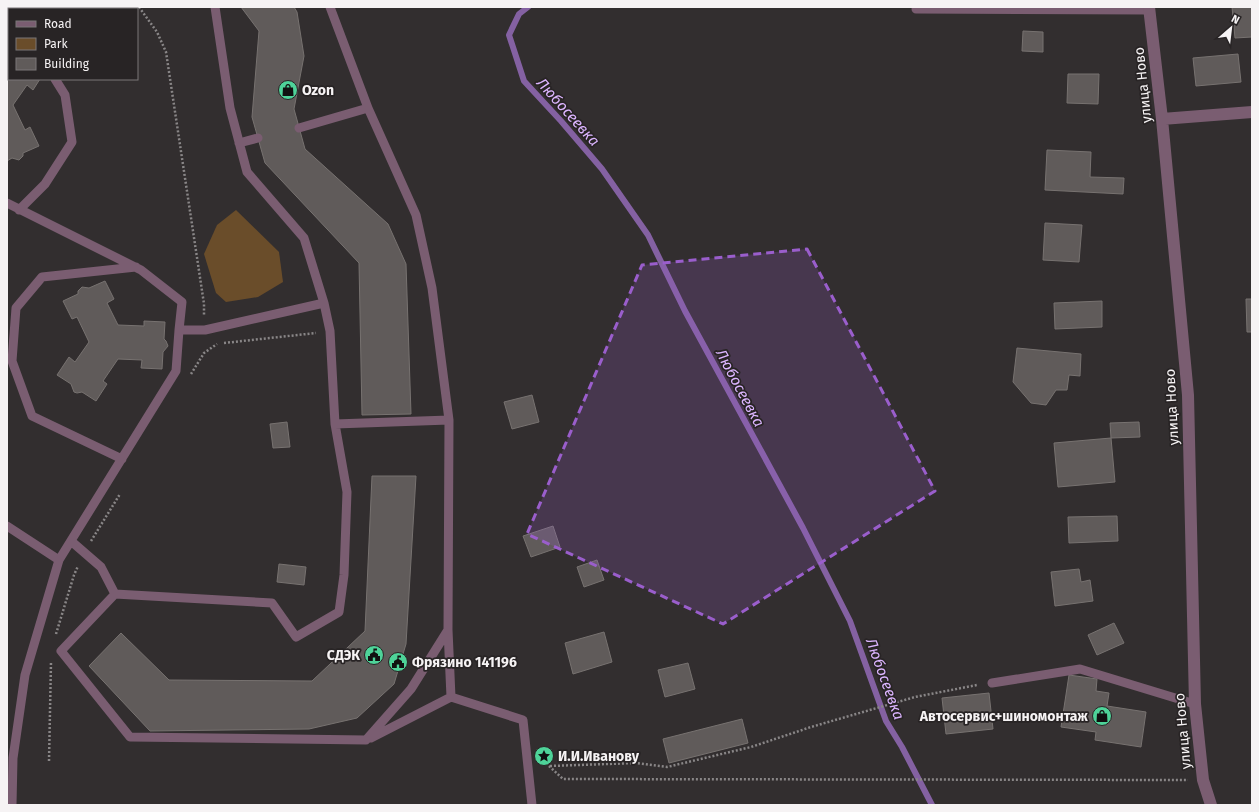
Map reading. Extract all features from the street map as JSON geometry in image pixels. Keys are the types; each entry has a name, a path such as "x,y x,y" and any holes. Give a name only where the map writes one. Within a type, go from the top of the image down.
{"street":[{"name":"улица Ново","path":"1150,8 1188,395 1195,704 1202,780 1211,805"},
{"path":"1162,119 1252,112"}],"lane":[{"path":"215,7 230,108 247,172 304,238 324,303 330,331 335,424 347,492 344,576 339,612 296,637 272,603 115,594 61,651 130,737 366,740 451,696 523,720 532,805"},
{"path":"330,7 368,108 416,215 432,288 449,420 448,630 451,696"},
{"path":"916,9 1150,8"},
{"path":"20,210 45,184 72,142 65,95 56,80"},
{"path":"299,128 368,108"},
{"path":"239,143 258,138"},
{"path":"7,203 141,270 182,302 176,371 59,560 25,675 13,758 12,805"},
{"path":"122,460 32,416 12,361 16,308 42,277 136,268"},
{"path":"179,330 204,330 324,303"},
{"path":"335,424 449,420"},
{"path":"7,526 59,560"},
{"path":"71,541 101,567 115,594"},
{"path":"366,740 411,689 448,630"},
{"path":"992,683 1080,669 1195,704"}],"path":[{"path":"139,7 157,32 166,52 204,304"},
{"path":"189,378 204,353 218,343 330,331"},
{"path":"53,641 74,575 85,552 121,491"},
{"path":"49,761 51,656"},
{"path":"992,683 915,697 811,727 751,747 667,767 636,763 549,766 563,779 1202,780"}],"highlighted area":[{"path":"807,249 935,491 723,624 527,534 642,265"}],"green space":[{"path":"236,210 279,252 283,282 258,297 226,302 216,293 204,254 217,225"}],"building":[{"path":"241,7 294,7 297,12 304,56 294,109 305,149 388,224 406,264 411,414 362,415 359,263 265,163 252,117 259,31"},
{"path":"1232,7 1252,7 1252,37 1235,38"},
{"path":"1023,31 1043,32 1043,52 1022,51"},
{"path":"7,47 8,80 39,80 33,90 27,85 13,105 25,130 30,127 39,146 23,153 23,156 19,160 12,158 7,161"},
{"path":"1238,54 1241,82 1196,86 1193,58"},
{"path":"1068,74 1099,74 1098,104 1067,103"},
{"path":"1047,150 1091,152 1090,177 1124,178 1123,194 1045,190"},
{"path":"1045,223 1082,225 1079,262 1043,260"},
{"path":"105,281 114,299 107,303 118,325 144,326 144,321 165,322 164,339 168,346 163,352 162,369 141,368 142,360 118,359 103,381 107,384 96,401 82,392 74,392 71,384 57,375 69,357 75,362 89,342 77,317 72,319 63,301 78,294 78,291 82,287 89,288"},
{"path":"1246,299 1252,299 1252,332 1247,332"},
{"path":"1102,301 1102,327 1055,329 1054,303"},
{"path":"1017,348 1081,354 1080,376 1069,375 1067,390 1056,390 1046,405 1031,403 1013,382"},
{"path":"532,395 539,422 512,429 504,402"},
{"path":"287,422 290,447 273,448 270,424"},
{"path":"1139,422 1140,437 1111,438 1110,423"},
{"path":"1111,438 1115,482 1058,487 1054,443"},
{"path":"372,476 416,476 406,644 394,684 357,718 309,729 150,731 89,666 121,633 169,680 312,681 365,631"},
{"path":"1117,516 1118,541 1069,543 1068,517"},
{"path":"553,526 560,547 531,557 523,536"},
{"path":"597,560 604,580 584,587 577,567"},
{"path":"279,564 306,567 304,585 277,582"},
{"path":"1079,569 1081,582 1090,580 1093,601 1055,606 1051,572"},
{"path":"1114,623 1124,643 1097,655 1088,635"},
{"path":"604,632 612,662 573,674 565,643"},
{"path":"688,663 695,689 665,697 658,670"},
{"path":"1069,675 1097,679 1096,691 1109,693 1107,706 1146,712 1141,747 1095,740 1096,732 1061,727"},
{"path":"989,693 993,729 946,734 942,698"},
{"path":"742,719 748,743 669,763 663,739"}],"waterway":[{"name":"Любосеевка","path":"528,7 519,14 509,35 524,81 602,169 648,235 685,311 803,528 850,621 886,721 902,747 932,805"}],"place":[{"name":"Ozon","path":"288,90"},
{"name":"СДЭК","path":"374,655"},
{"name":"Фрязино 141196","path":"398,662"},
{"name":"Автосервис+шиномонтаж","path":"1102,716"},
{"name":"И.И.Иванову","path":"544,756"}]}
